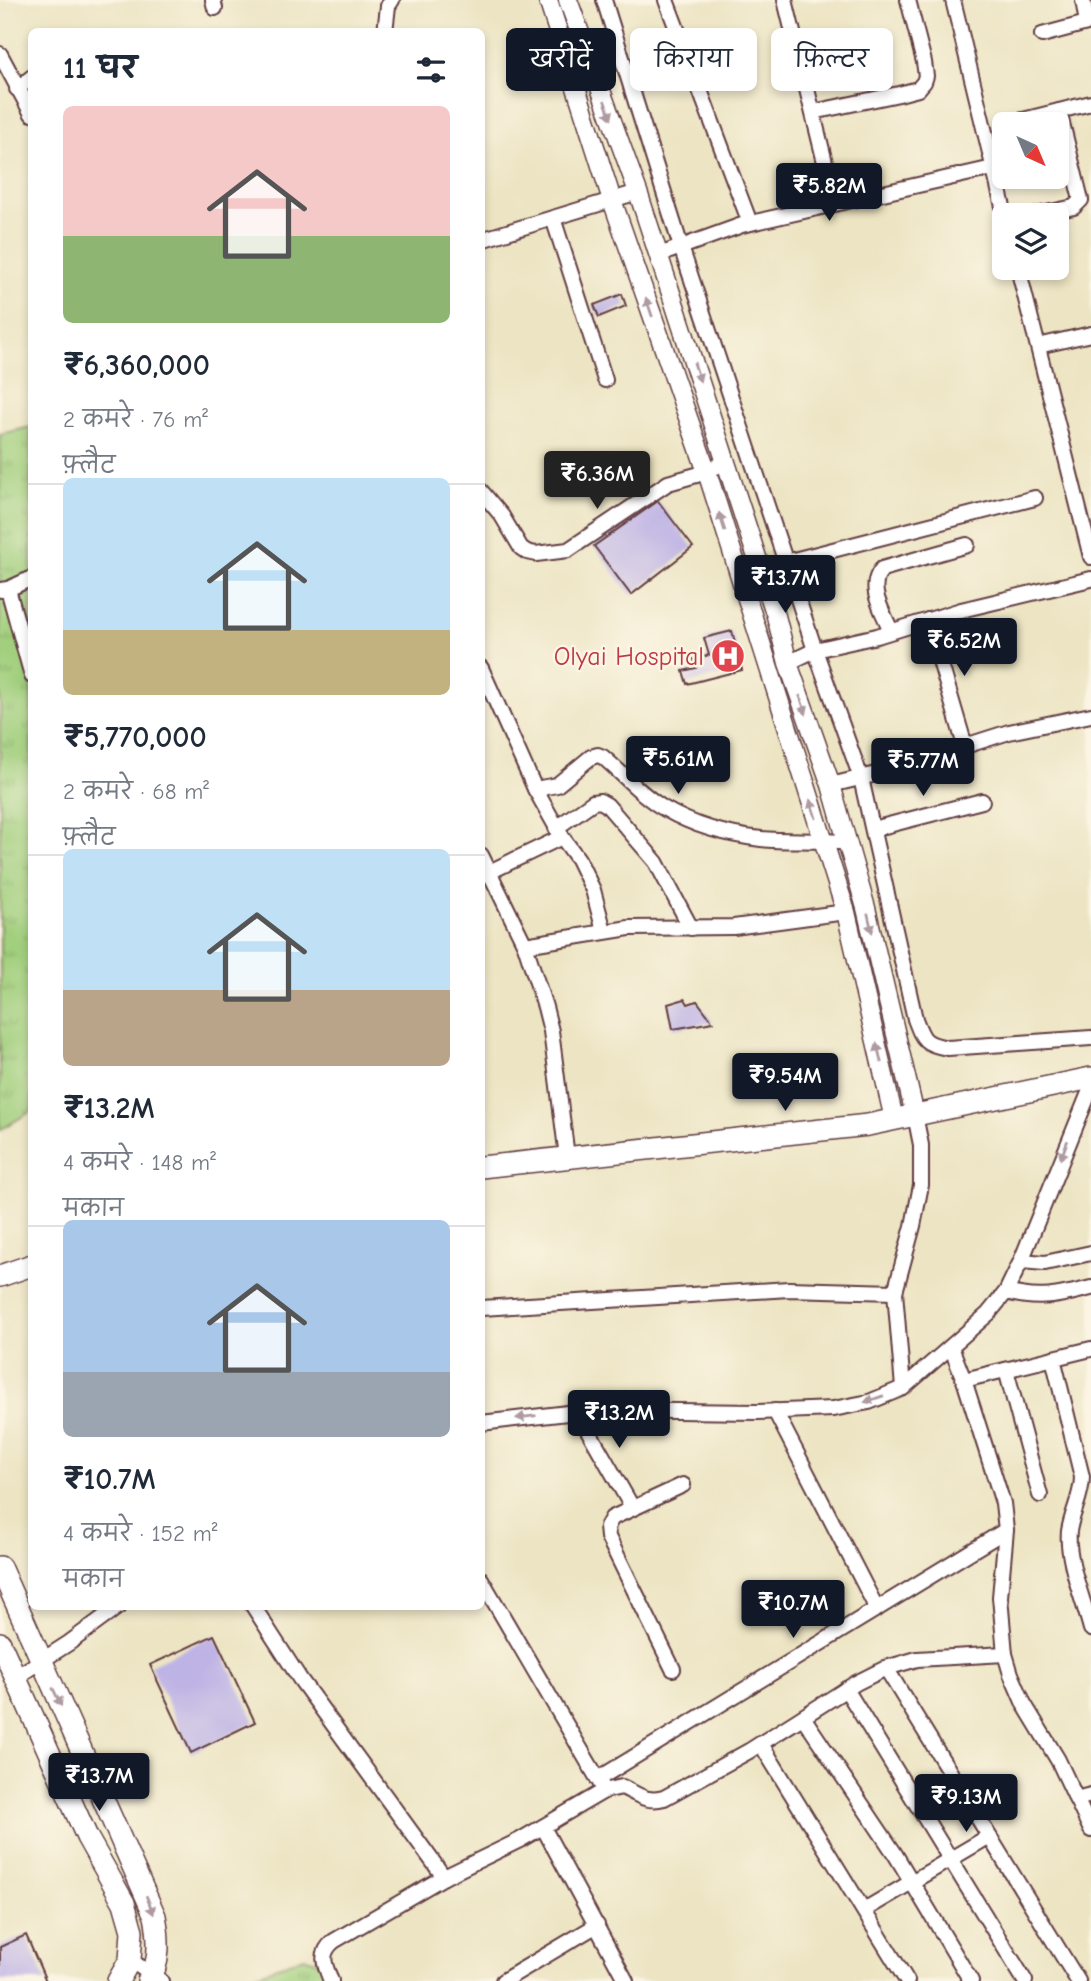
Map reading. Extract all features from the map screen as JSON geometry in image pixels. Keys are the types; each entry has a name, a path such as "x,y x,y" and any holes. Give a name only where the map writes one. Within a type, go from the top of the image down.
{"main road":[{"path":"485,1167 868,1125 1091,1078"},
{"path":"0,1276 28,1266"},
{"path":"0,1567 155,1916 158,1942 154,1979"},
{"path":"0,1643 87,1837 124,1903 132,1931 130,1960 118,1981"}],"street":[{"path":"385,28 388,6 392,0"},
{"path":"548,0 612,200 707,472 846,912 904,1117 921,1145 921,1185 911,1237 895,1292 903,1388"},
{"path":"568,0 638,192 776,616 788,663 831,785 866,908 904,1117"},
{"path":"604,0 681,247 815,650 862,778 915,1019 923,1040 933,1046 948,1048 1091,1038"},
{"path":"666,0 750,223"},
{"path":"785,0 835,204"},
{"path":"813,113 918,89 924,82 924,62 908,0"},
{"path":"953,0 992,164"},
{"path":"1042,36 1089,23 1083,0"},
{"path":"0,54 28,107"},
{"path":"17,89 28,80"},
{"path":"1055,112 1091,103"},
{"path":"1059,111 1081,200 1069,208"},
{"path":"984,130 992,128"},
{"path":"659,255 750,223 992,168"},
{"path":"485,239 638,192"},
{"path":"553,218 605,380"},
{"path":"1021,280 1091,558"},
{"path":"1038,346 1091,334"},
{"path":"485,497 527,552 536,554 568,550 668,483 707,472 726,461"},
{"path":"786,562 1035,498"},
{"path":"891,631 873,586 875,577 882,569 968,545"},
{"path":"788,663 815,650 961,610 1091,579"},
{"path":"28,580 4,589 28,664"},
{"path":"928,620 965,746"},
{"path":"485,677 535,789 578,859 593,891 604,931"},
{"path":"831,785 929,761 1009,732 1091,715"},
{"path":"535,789 557,785 591,757 598,755 664,808 717,832 781,841 822,839 847,843"},
{"path":"873,829 982,801"},
{"path":"567,1157 551,1031 525,945 485,874 559,832 593,802 607,805 656,862 691,928"},
{"path":"525,945 604,931 663,926 734,927 846,912"},
{"path":"485,1422 577,1411 833,1409 869,1402 903,1388 988,1314 1006,1292 1091,1088"},
{"path":"1021,1261 1045,1263 1091,1253"},
{"path":"1006,1292 1045,1298 1091,1288"},
{"path":"485,1308 789,1289 895,1292"},
{"path":"951,1347 1003,1503 1006,1530 1000,1597 1005,1654 1024,1704 1058,1760 1091,1830"},
{"path":"964,1380 1091,1349"},
{"path":"1053,1358 1082,1477 1082,1488 1069,1532 1070,1548 1084,1576 1091,1629"},
{"path":"1006,1370 1040,1495"},
{"path":"577,1411 632,1507"},
{"path":"775,1411 877,1609"},
{"path":"673,1669 608,1537 607,1527 612,1518 682,1485"},
{"path":"331,1981 323,1954 326,1948 444,1877 543,1827 601,1785 1006,1530"},
{"path":"485,1586 601,1785"},
{"path":"16,1677 113,1610"},
{"path":"256,1610 300,1679 444,1877"},
{"path":"601,1785 622,1787 643,1799 655,1801 761,1744 846,1689 886,1668 917,1659 1005,1654"},
{"path":"886,1668 1079,1981"},
{"path":"846,1689 1025,1981"},
{"path":"803,1717 911,1881 971,1981"},
{"path":"761,1744 907,1981"},
{"path":"1076,1799 1091,1795"},
{"path":"543,1827 626,1981"},
{"path":"864,1910 988,1837"},
{"path":"503,1981 597,1925"},
{"path":"130,1960 154,1979"}],"green space":[{"path":"28,428 28,1113 0,1130 0,434"},
{"path":"304,1957 323,1963 337,1981 238,1981"}],"building":[{"path":"622,294 626,306 599,317 594,305"},
{"path":"658,501 693,547 631,595 594,546"},
{"path":"732,631 742,670 687,684 683,671 696,668 694,659 709,655 704,638"},
{"path":"685,999 688,1004 697,1001 713,1022 673,1029 668,1004"},
{"path":"214,1635 255,1722 191,1753 150,1665"},
{"path":"26,1935 46,1981 0,1981 0,1947"}],"place":[{"name":"Olyai Hospital","path":"728,656"}]}
